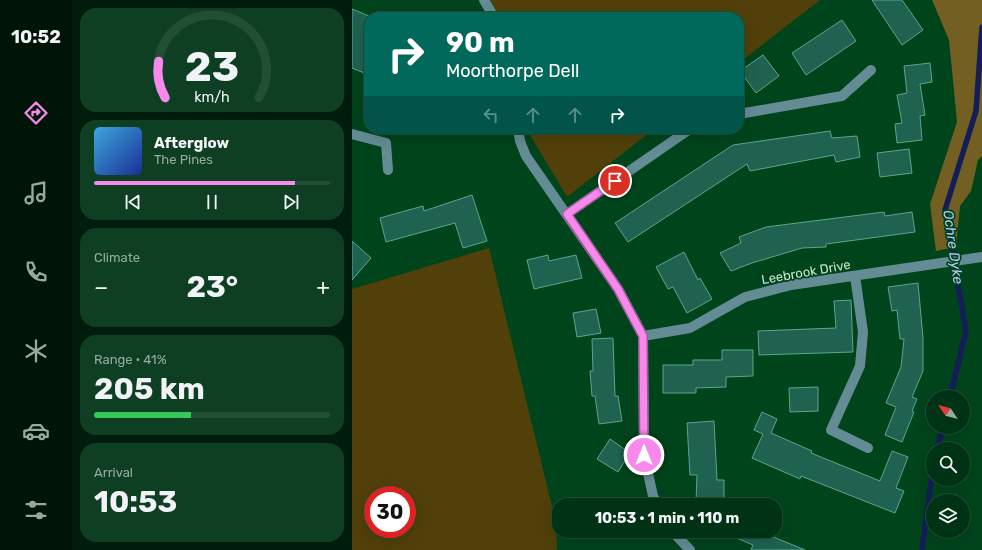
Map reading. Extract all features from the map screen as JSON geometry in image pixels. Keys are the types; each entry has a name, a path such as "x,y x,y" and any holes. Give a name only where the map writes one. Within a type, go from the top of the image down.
{"street":[{"path":"484,0 491,12"},
{"path":"744,113 842,96 871,70"},
{"path":"352,134 386,142 388,170"},
{"path":"519,134 526,156 618,289 643,336 644,455 654,498"},
{"path":"567,214 683,134"},
{"name":"Leebrook Drive","path":"643,336 690,328 745,297 791,285 982,257"},
{"path":"855,276 863,332 860,366 831,430 868,448"},
{"path":"679,538 690,550"}],"shaded area":[{"path":"490,0 820,0 744,59 744,12 497,12"},
{"path":"932,0 982,0 982,156 978,160 971,191 960,206 956,247 936,251 930,204 957,122 949,40"},
{"path":"530,134 648,134 567,197"},
{"path":"489,248 552,507 552,538 557,538 557,550 352,550 352,289"}],"building":[{"path":"872,0 902,0 923,30 902,45"},
{"path":"352,9 364,14 364,73 352,68"},
{"path":"842,20 856,41 806,75 792,53"},
{"path":"763,55 779,76 756,93 744,76 744,68"},
{"path":"930,63 932,82 920,84 925,115 920,116 922,140 897,143 895,124 902,123 897,95 907,93 904,66"},
{"path":"830,131 832,138 857,136 860,157 836,162 834,155 750,171 747,164 628,242 615,223 733,145"},
{"path":"909,149 912,173 880,177 877,153"},
{"path":"472,195 487,241 463,248 455,223 386,242 380,218 423,206 424,211"},
{"path":"884,212 885,216 912,212 915,232 826,244 826,247 802,248 731,271 720,253 741,243 739,237 766,227"},
{"path":"352,241 371,258 352,280"},
{"path":"684,252 698,280 700,278 712,299 687,313 673,287 668,289 656,267"},
{"path":"548,255 549,261 576,255 582,278 534,289 527,260"},
{"path":"918,283 923,338 923,371 912,397 917,399 912,411 914,412 902,442 885,435 896,407 886,403 901,367 904,339 900,339 897,310 892,311 888,287"},
{"path":"851,300 853,352 759,355 758,331 836,328 834,301"},
{"path":"596,309 601,333 577,337 573,313"},
{"path":"613,338 615,396 618,396 622,421 599,424 595,396 592,396 590,371 593,371 592,339"},
{"path":"722,350 753,350 753,376 726,377 726,387 696,388 696,393 663,393 663,365 693,365 693,360 722,360"},
{"path":"818,387 818,411 790,412 789,388"},
{"path":"762,412 777,419 771,433 812,451 811,453 880,481 892,451 908,457 896,488 904,491 895,513 801,476 800,479 752,458 763,434 754,430"},
{"path":"714,421 717,480 724,480 724,498 696,498 697,475 690,475 687,423"},
{"path":"610,439 630,453 618,472 597,459"},
{"path":"736,538 776,538 805,550 751,550 753,545"}],"waterway":[{"name":"Ochre Dyke","path":"952,390 966,331 945,210 976,111 982,27"},
{"name":"Ochre Dyke","path":"939,442 941,434"},
{"name":"Ochre Dyke","path":"922,550 930,486"}],"route":[{"path":"615,181 567,214 618,289 643,336 644,455"}]}
